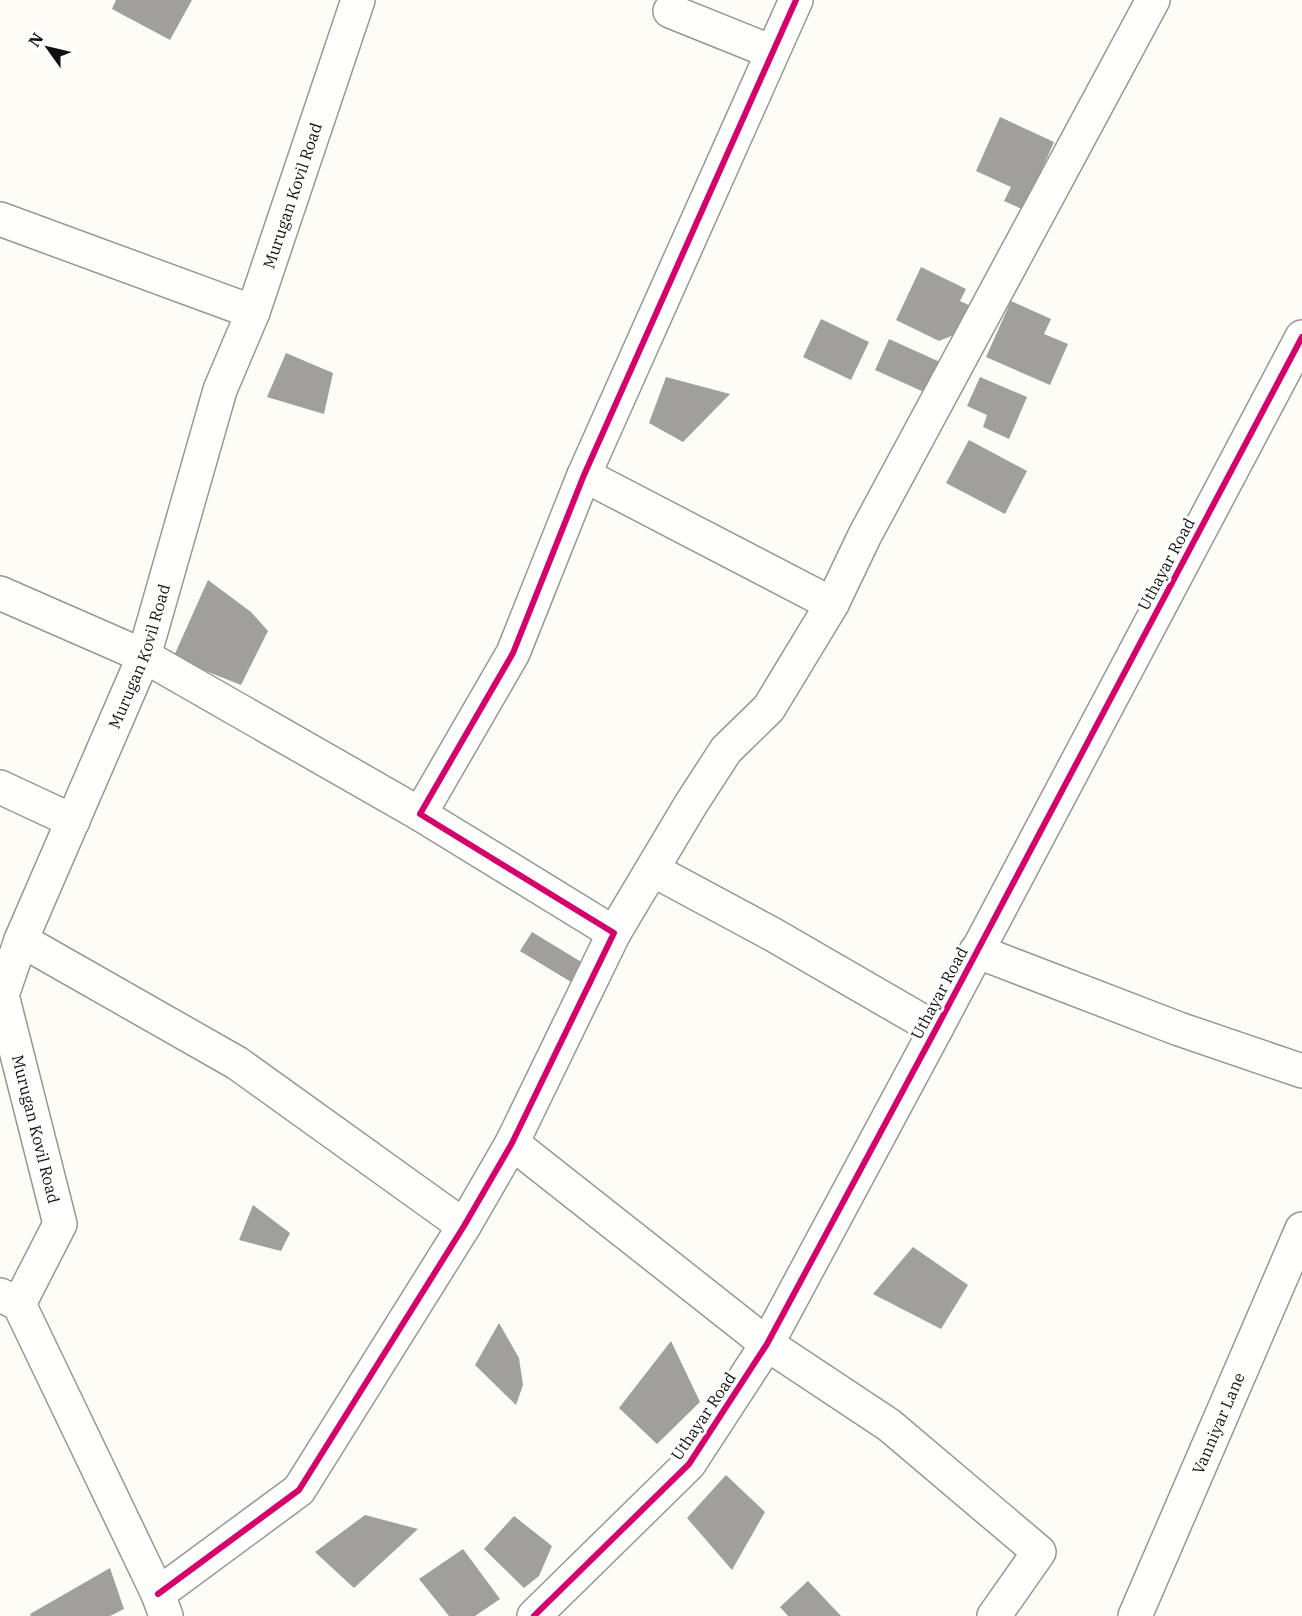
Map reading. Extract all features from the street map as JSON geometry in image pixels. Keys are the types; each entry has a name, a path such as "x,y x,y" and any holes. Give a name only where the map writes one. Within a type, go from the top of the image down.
{"street":[{"name":"Murugan Kovil Road","path":"9,1300 60,1224 2,995 21,939 144,656 220,390 253,312 358,0"},
{"path":"420,814 513,653 584,475 796,0"},
{"path":"9,1300 162,1605 300,1490 464,1226 512,1143 614,933 691,804 726,750 769,708 832,604 865,535 1153,0"},
{"path":"670,11 772,52"},
{"path":"0,219 253,312"},
{"name":"Uthayar Road","path":"534,1616 689,1464 767,1344 1302,337"},
{"path":"584,475 832,604"},
{"path":"0,593 144,656 420,814 614,933"},
{"path":"0,787 73,821"},
{"path":"652,870 772,934 936,1029"},
{"path":"21,939 237,1063 464,1226"},
{"path":"976,951 1179,1029 1302,1071"},
{"path":"512,1143 767,1344 890,1425 1039,1552 994,1616"},
{"name":"Vanniyar Lane","path":"1135,1616 1302,1229"}],"building":[{"path":"116,0 192,0 170,40 112,9"},
{"path":"1000,117 1054,142 1024,210 1004,201 1011,187 976,171"},
{"path":"921,267 966,289 960,301 973,307 961,332 939,341 896,320"},
{"path":"1011,301 1051,319 1044,334 1068,344 1050,385 986,357"},
{"path":"821,319 869,342 851,380 803,357"},
{"path":"889,339 940,362 926,393 875,370"},
{"path":"286,353 333,373 324,414 267,397"},
{"path":"666,377 730,394 683,442 649,423"},
{"path":"980,377 1027,397 1009,439 983,427 987,415 967,406"},
{"path":"969,440 1027,471 1005,514 946,483"},
{"path":"208,580 251,612 268,631 241,685 173,658"},
{"path":"532,932 583,963 571,982 520,951"},
{"path":"253,1205 290,1233 281,1251 239,1240"},
{"path":"913,1247 968,1285 941,1329 873,1294"},
{"path":"499,1323 519,1358 523,1385 516,1405 475,1365"},
{"path":"671,1341 700,1402 657,1444 619,1408"},
{"path":"726,1475 765,1512 732,1570 687,1518"},
{"path":"365,1515 418,1529 354,1588 315,1552"},
{"path":"514,1516 552,1546 539,1576 524,1588 484,1549"},
{"path":"463,1549 500,1599 475,1616 449,1616 419,1579"},
{"path":"110,1568 124,1609 110,1616 31,1616 30,1614"},
{"path":"808,1581 841,1616 788,1616 780,1607"}],"cycle path":[{"path":"158,1594 299,1490 464,1226 512,1143 614,933 420,814 513,653 584,475 796,0"},
{"path":"534,1616 689,1464 767,1344 1302,337"}]}
